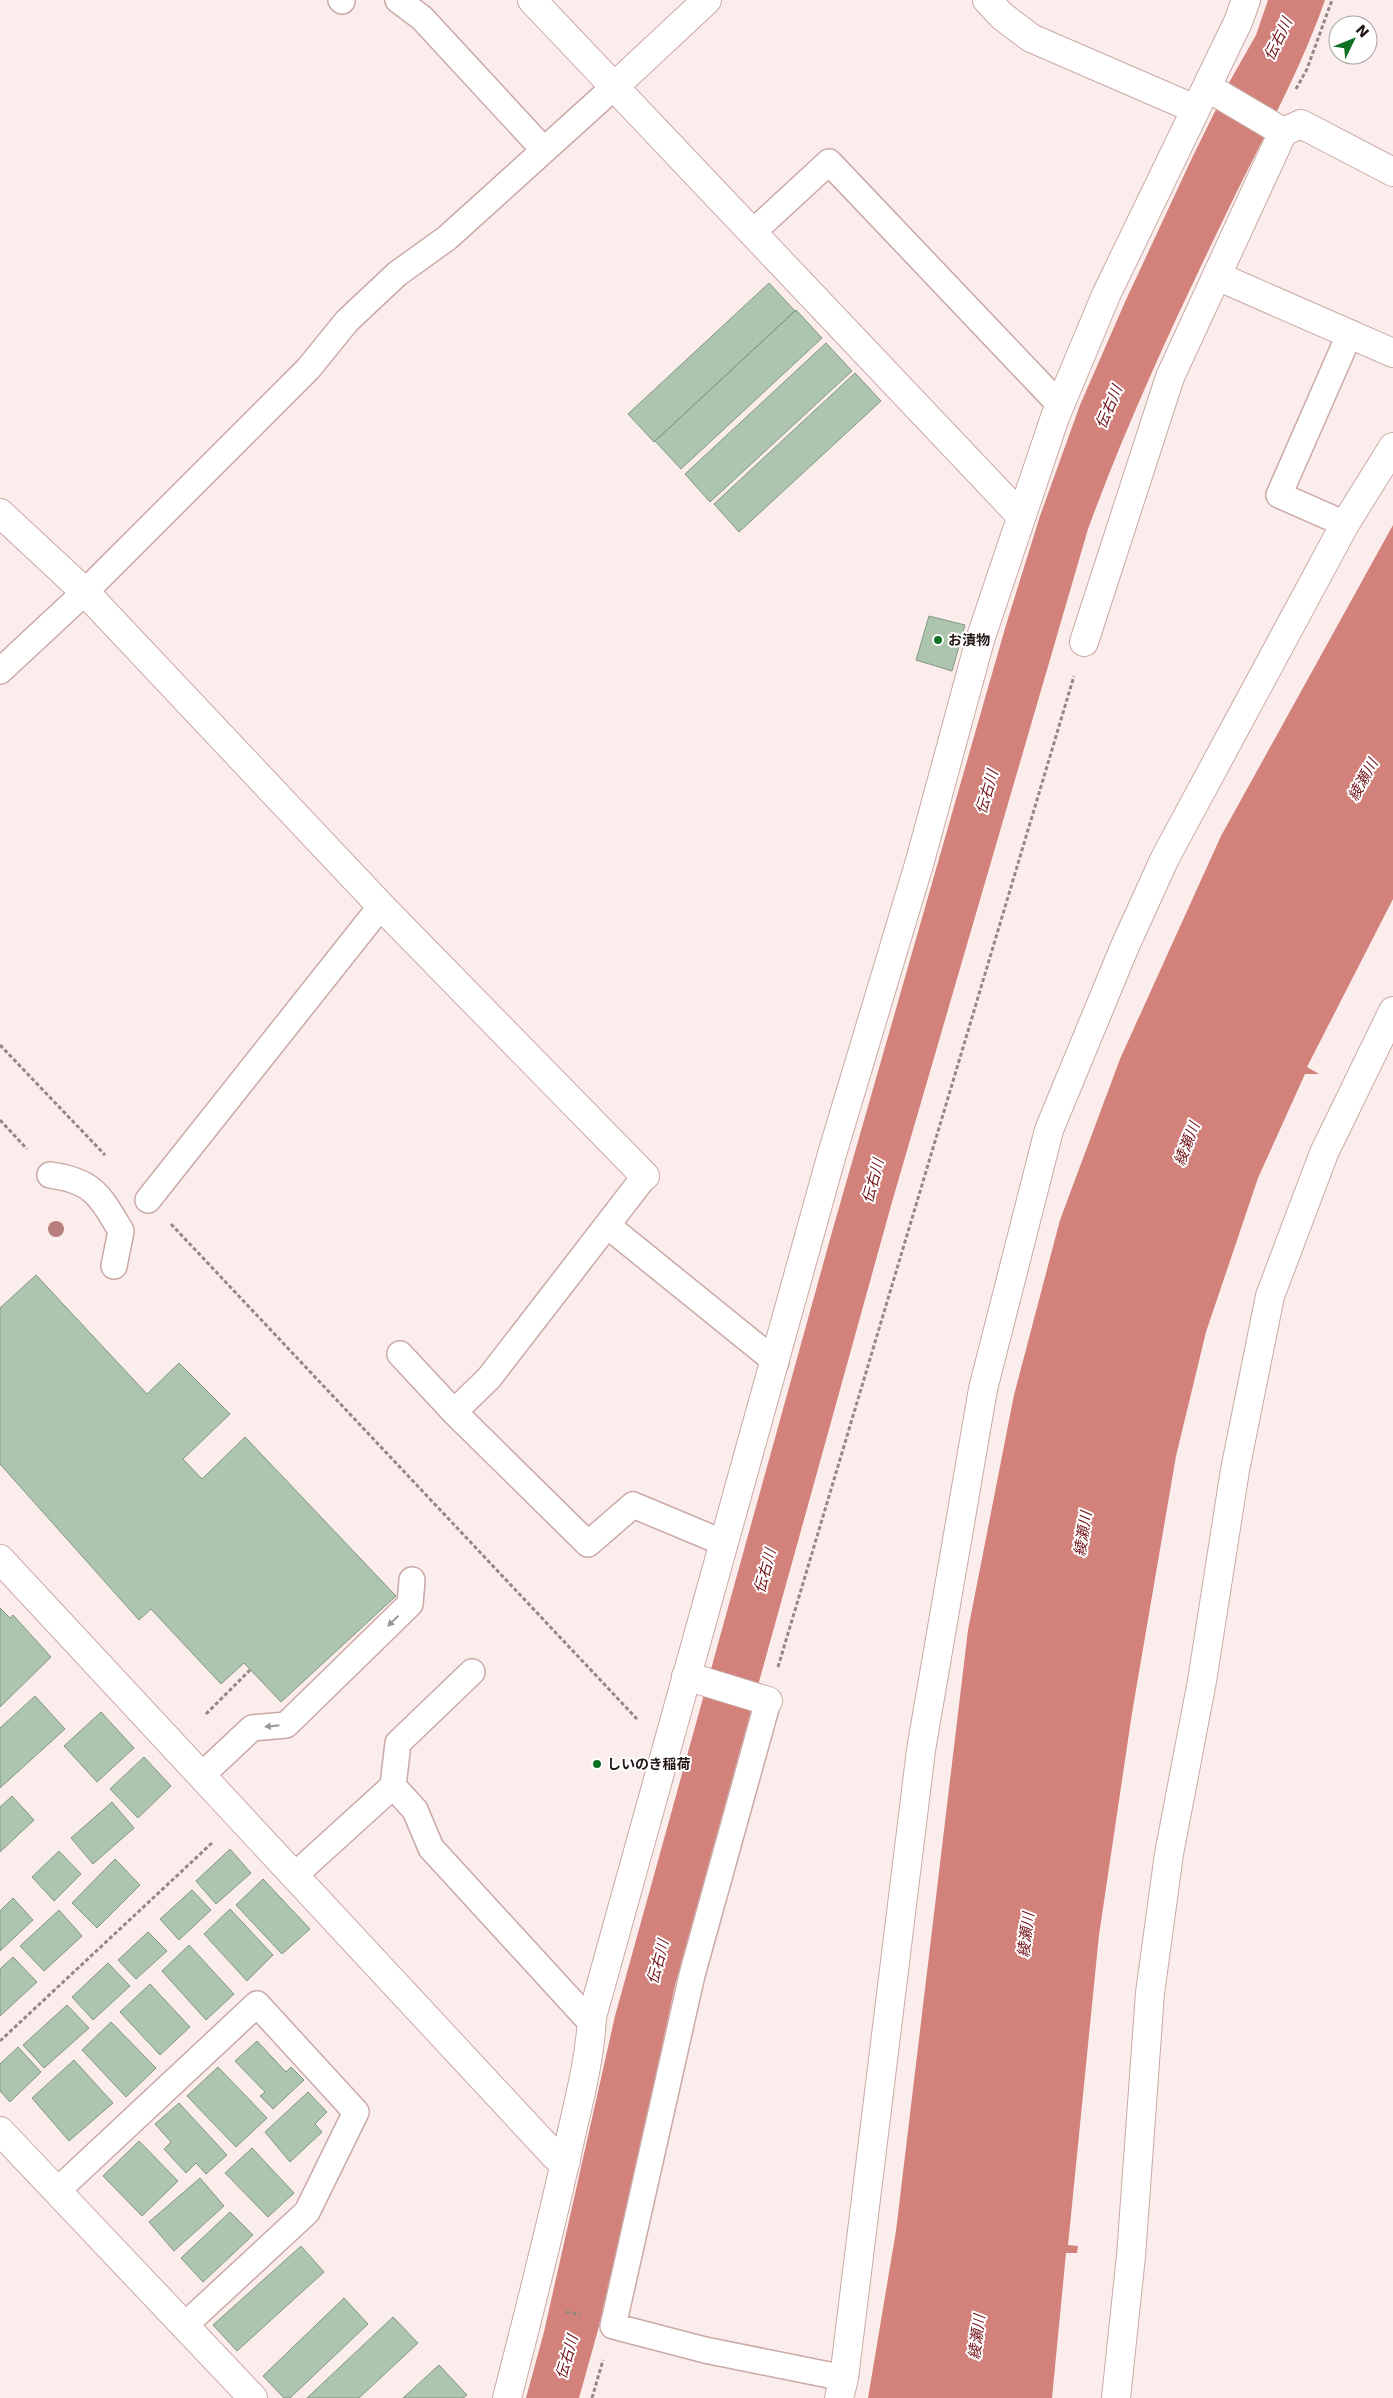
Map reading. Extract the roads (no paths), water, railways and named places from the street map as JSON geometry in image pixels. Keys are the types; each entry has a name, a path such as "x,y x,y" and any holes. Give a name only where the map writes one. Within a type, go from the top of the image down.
{"street":[{"path":"532,0 1020,515"},
{"path":"614,87 707,0"},
{"path":"987,0 1002,16 1031,38 1206,96 1278,130 1301,124 1393,172"},
{"path":"507,2398 532,2304 566,2160 591,2042 592,2018 665,1749 776,1362 832,1154 920,861 980,640 1020,515 1060,404 1106,295 1206,96 1246,0"},
{"path":"1084,642 1170,377 1217,276 1278,130"},
{"path":"1217,276 1393,353"},
{"path":"841,2388 922,1740 983,1389 1049,1130 1125,946 1165,858 1345,524 1393,447"},
{"path":"0,513 85,592 381,906 645,1176"},
{"path":"1116,2398 1130,2256 1150,1992 1169,1854 1202,1681 1235,1470 1270,1296 1324,1153 1393,1011"},
{"path":"0,1559 241,1816 556,2157 566,2160"},
{"path":"686,1676 768,1701"},
{"path":"0,2131 253,2398"}],"lane":[{"path":"398,0 422,18 544,150"},
{"path":"0,671 85,592 308,369 347,320 397,274 447,238 614,87"},
{"path":"752,233 829,162 1060,404"},
{"path":"1345,524 1279,495 1350,333"},
{"path":"148,1200 381,906"},
{"path":"50,1175 70,1177 86,1184 102,1200 121,1231 114,1266"},
{"path":"454,1412 489,1378 645,1176"},
{"path":"608,1226 776,1362"},
{"path":"400,1354 454,1412 588,1544 633,1505 724,1543"},
{"path":"202,1775 252,1728 286,1724 410,1604 412,1580"},
{"path":"295,1875 394,1786 398,1743 472,1672"},
{"path":"768,1701 692,1975 613,2326 841,2388"},
{"path":"394,1786 415,1810 431,1848 586,2016 592,2018"},
{"path":"57,2191 257,2004 356,2112 307,2212 184,2326"}],"water":[{"name":"伝右川","path":"1268,0 1325,0 1292,80 1209,249 1154,368 1103,488 1088,529 892,1202 675,1985 598,2330 579,2398 526,2398 544,2332 615,2016 832,1232 1006,625 1040,516 1080,405 1125,302 1192,158 1230,81 1256,35"},
{"name":"綾瀬川","path":"1393,525 1393,899 1307,1067 1319,1074 1305,1074 1258,1178 1206,1332 1176,1456 1132,1713 1099,1935 1068,2245 1078,2246 1077,2253 1066,2253 1052,2398 868,2398 896,2231 968,1630 1014,1395 1060,1220 1120,1059 1221,836"}],"place":[{"name":"お漬物","path":"938,640"},
{"name":"しいのき稲荷","path":"597,1764"}]}
